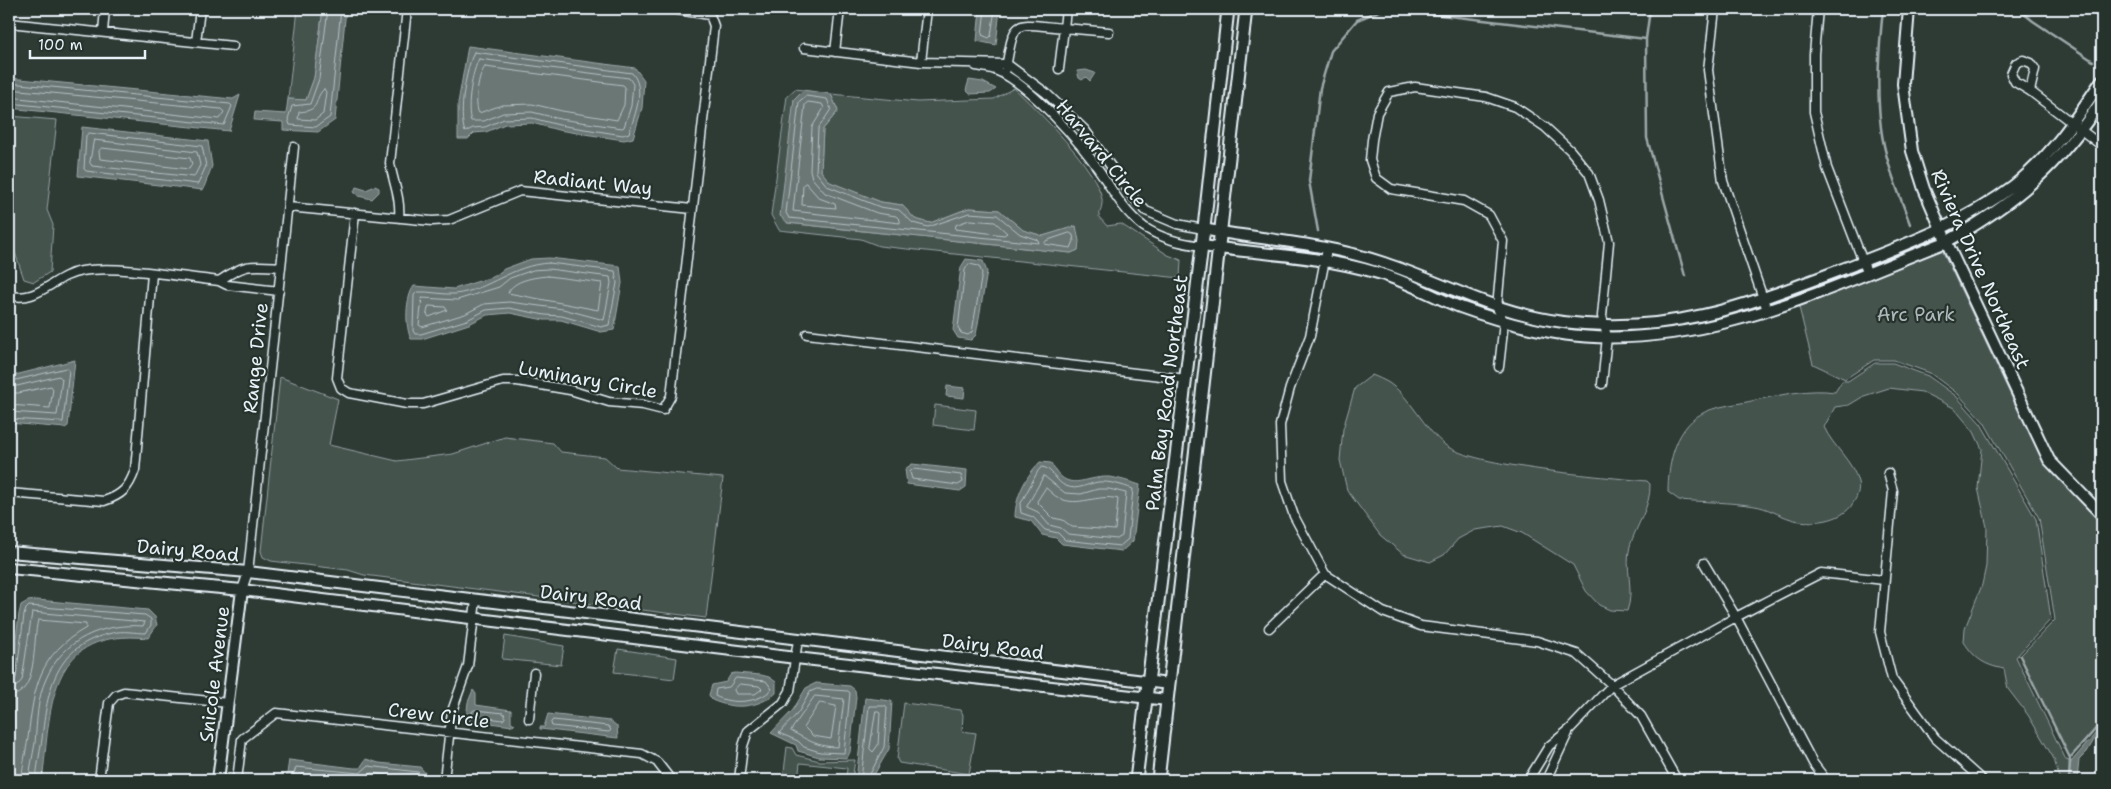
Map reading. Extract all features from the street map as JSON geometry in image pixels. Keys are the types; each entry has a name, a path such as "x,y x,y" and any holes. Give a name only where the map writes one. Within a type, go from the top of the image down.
{"main road":[{"name":"Palm Bay Road Northeast","path":"1136,780 1202,246 1228,9"},
{"path":"1238,9 1244,26"},
{"name":"Palm Bay Road Northeast","path":"1158,780 1246,9"},
{"path":"1186,379 1195,386 1202,397"}],"street":[{"path":"103,32 106,9"},
{"path":"196,42 200,9"},
{"path":"399,218 398,192 392,179 390,163 407,9"},
{"name":"Luminary Circle","path":"355,213 337,378 341,388 349,393 407,404 423,404 503,381 517,381 570,390 609,402 643,405 663,410 671,396 714,26 710,15 671,9"},
{"path":"835,52 840,9"},
{"path":"921,62 927,9"},
{"path":"1059,69 1066,9"},
{"path":"1715,9 1708,70 1723,182 1767,310"},
{"path":"1818,9 1814,112 1827,168 1867,272"},
{"name":"Riviera Drive Northeast","path":"1909,9 1904,84 1912,151 1924,189 1946,242 2049,460 2102,515"},
{"path":"9,23 233,46"},
{"path":"1005,75 1011,36 1015,28 1024,24 1109,32"},
{"name":"Harvard Circle","path":"804,48 921,62 1007,64 1046,93 1085,130 1132,196 1146,210 1177,224 1203,229"},
{"name":"Harvard Circle","path":"954,62 995,70 1005,75 1040,102 1073,138 1100,172 1122,207 1143,227 1164,239 1202,246"},
{"path":"1203,229 1327,249 1384,263 1497,308 1563,322 1605,326 1659,324 1701,317 1763,299 1941,230 1982,208 2015,184 2049,153 2074,123 2102,80"},
{"path":"1499,367 1504,322 1497,308 1503,241 1488,215 1464,201 1391,189 1376,178 1370,160 1372,140 1377,113 1389,92 1414,87 1486,97 1514,107 1545,127 1570,150 1589,173 1599,200 1609,242 1602,316 1607,337 1602,384"},
{"path":"2030,90 2102,146"},
{"path":"1202,246 1325,260 1381,274 1460,307 1504,322 1563,334 1607,337 1659,335 1703,328 1767,310 1946,242 1992,216 2022,193 2058,160 2082,130 2102,100"},
{"name":"Range Drive","path":"248,572 294,147"},
{"name":"Radiant Way","path":"288,207 399,218 449,220 520,191 692,209"},
{"path":"1327,249 1310,336 1290,388 1280,425 1282,481 1294,516 1325,574 1383,612 1421,626 1537,641 1577,654 1612,686 1640,716 1677,780"},
{"path":"219,280 239,267 249,265 281,267"},
{"path":"9,295 22,298 40,294 52,283 80,271 98,269 219,280 227,285 278,291"},
{"path":"9,493 104,501 116,497 126,490 131,483 135,470 152,274"},
{"path":"807,334 1186,379"},
{"path":"1888,473 1893,491 1880,632 1892,679 1935,738 1982,780"},
{"name":"Dairy Road","path":"9,552 248,572 1169,684"},
{"path":"21,569 23,553"},
{"path":"1704,563 1736,617 1813,763 1826,780"},
{"name":"Dairy Road","path":"9,568 242,590 796,658 1167,700"},
{"name":"Snicole Avenue","path":"218,780 242,590 248,572"},
{"path":"1528,780 1550,746 1570,729 1612,686 1736,617 1821,573 1884,580"},
{"path":"1269,628 1325,574"},
{"path":"444,780 452,711 468,666 476,600"},
{"path":"739,780 743,746 748,731 783,703 790,691 798,640"},
{"path":"884,650 901,669"},
{"path":"903,652 921,672"},
{"path":"529,720 534,673"},
{"path":"99,780 109,703 116,695 124,692 228,703"},
{"name":"Crew Circle","path":"237,780 242,739 276,713 642,754 657,762 671,780"},
{"path":"1546,780 1570,729"}],"green space":[{"path":"298,9 323,9 314,78 306,100 288,99"},
{"path":"1014,88 1065,140 1090,172 1098,186 1102,199 1099,217 1107,226 1121,224 1168,255 1181,260 1180,278 879,246 861,239 779,230 771,215 787,96 795,89 803,90 794,99 787,223 1071,253 1078,250 1076,226 1043,236 1023,230 999,210 969,208 930,223 915,219 902,205 881,202 829,182 821,171 823,129 838,111 831,94 918,102 994,99"},
{"path":"9,116 57,120 47,210 53,225 50,272 34,282 24,279 9,235"},
{"name":"Arc Park","path":"1942,250 2021,417 2047,463 2102,523 2102,720 2070,758 2020,656 2055,620 2039,518 1984,422 1958,394 1930,373 1894,360 1874,360 1845,379 1813,364 1797,299 1842,286"},
{"path":"1875,363 1893,363 1928,376 1956,396 1981,424 2036,519 2051,619 2016,657 2066,760 2071,762 2068,780 2060,780 2054,759 2028,715 2008,689 2004,669 1981,660 1972,653 1964,642 1965,628 1982,585 1986,566 1987,527 1978,488 1982,449 1974,432 1954,408 1922,392 1889,388 1864,396 1849,405 1835,407 1824,427 1852,467 1859,488 1856,498 1848,509 1834,518 1816,522 1798,521 1755,506 1679,500 1668,492 1668,480 1676,445 1681,434 1696,417 1719,407 1785,394 1805,391 1835,392 1842,381 1848,381"},
{"path":"1372,375 1397,389 1437,438 1460,453 1542,470 1647,481 1650,484 1648,500 1628,554 1630,595 1627,611 1610,610 1599,605 1586,591 1573,565 1522,533 1503,526 1475,530 1458,539 1444,555 1430,562 1403,554 1380,535 1347,490 1340,460 1343,429 1355,388"},
{"path":"280,377 338,399 329,445 397,461 453,454 505,437 553,443 561,452 605,457 617,468 723,478 706,618 364,575 348,570 271,561 263,557 261,551"},
{"path":"935,405 976,410 974,430 933,425"},
{"path":"505,636 564,646 561,665 502,659"},
{"path":"618,649 677,658 674,679 614,672"},
{"path":"904,703 961,710 963,715 962,731 976,733 969,774 899,763 897,759"},
{"path":"787,747 792,748 796,755 820,761 855,760 852,780 846,780 847,768 800,763 798,780 783,780"}],"water":[{"path":"323,9 346,9 335,120 318,132 283,130 283,122 254,120 255,112 286,114 288,99 306,100 314,78"},
{"path":"980,9 1000,9 996,45 977,41"},
{"path":"468,46 635,68 644,80 642,108 633,138 624,140 558,130 532,123 505,124 486,132 474,133 468,139 458,139 458,103"},
{"path":"1086,70 1095,73 1090,81 1086,77 1082,80 1079,78 1077,71"},
{"path":"9,78 233,99 240,95 229,131 9,108"},
{"path":"969,80 983,82 996,89 990,93 970,94 966,90"},
{"path":"803,90 831,94 838,111 823,129 821,171 830,182 881,202 902,205 915,219 930,223 969,208 999,210 1023,230 1043,236 1076,226 1079,241 1078,250 1071,253 788,223 780,216 794,99"},
{"path":"82,127 208,141 212,166 203,190 78,176"},
{"path":"375,186 379,188 379,192 372,199 358,196 354,192 356,187 366,190"},
{"path":"549,258 620,266 622,283 614,330 601,332 561,320 544,320 510,313 487,315 469,324 422,339 411,339 407,312 409,298 414,286 454,289 495,276 504,269 531,259"},
{"path":"966,259 983,261 987,272 976,335 971,340 958,338 953,330 961,267"},
{"path":"75,360 68,426 65,428 9,423 9,373 15,375"},
{"path":"947,386 965,388 964,398 946,396"},
{"path":"1040,462 1051,463 1057,473 1070,481 1077,482 1109,477 1140,485 1133,541 1122,551 1062,544 1056,538 1042,535 1031,521 1015,517 1022,487 1030,473"},
{"path":"912,464 967,470 966,487 960,491 907,484 905,469"},
{"path":"37,600 148,610 155,617 157,625 148,638 116,638 91,645 74,657 62,675 54,696 43,774 40,780 9,780 9,697 19,614 21,605 28,601"},
{"path":"731,674 769,677 776,682 776,693 761,702 746,706 729,705 712,700 709,695 712,685 726,682"},
{"path":"816,683 850,686 855,690 856,697 850,752 847,758 819,757 798,751 796,745 771,733 793,710 806,688"},
{"path":"473,690 476,694 476,705 511,710 511,722 515,724 513,726 466,720 468,702"},
{"path":"865,698 892,701 889,749 871,780 856,780"},
{"path":"548,714 610,721 617,726 618,738 540,729 540,727 544,727"},
{"path":"2102,726 2087,752 2079,760 2077,780 2068,780 2071,762"},
{"path":"366,759 379,763 420,767 426,774 425,780 286,780 289,760 360,768"}],"waterway":[{"path":"1318,231 1309,181 1320,88 1331,51 1357,20 1384,9"},
{"path":"1389,9 1646,39"},
{"path":"1650,9 1646,39 1647,138 1685,276"},
{"path":"1883,9 1879,68 1881,128 1889,165 1910,224"},
{"path":"2018,9 2093,61"},
{"path":"2020,656 2070,758 2069,780"},
{"path":"2070,758 2102,722"}]}
